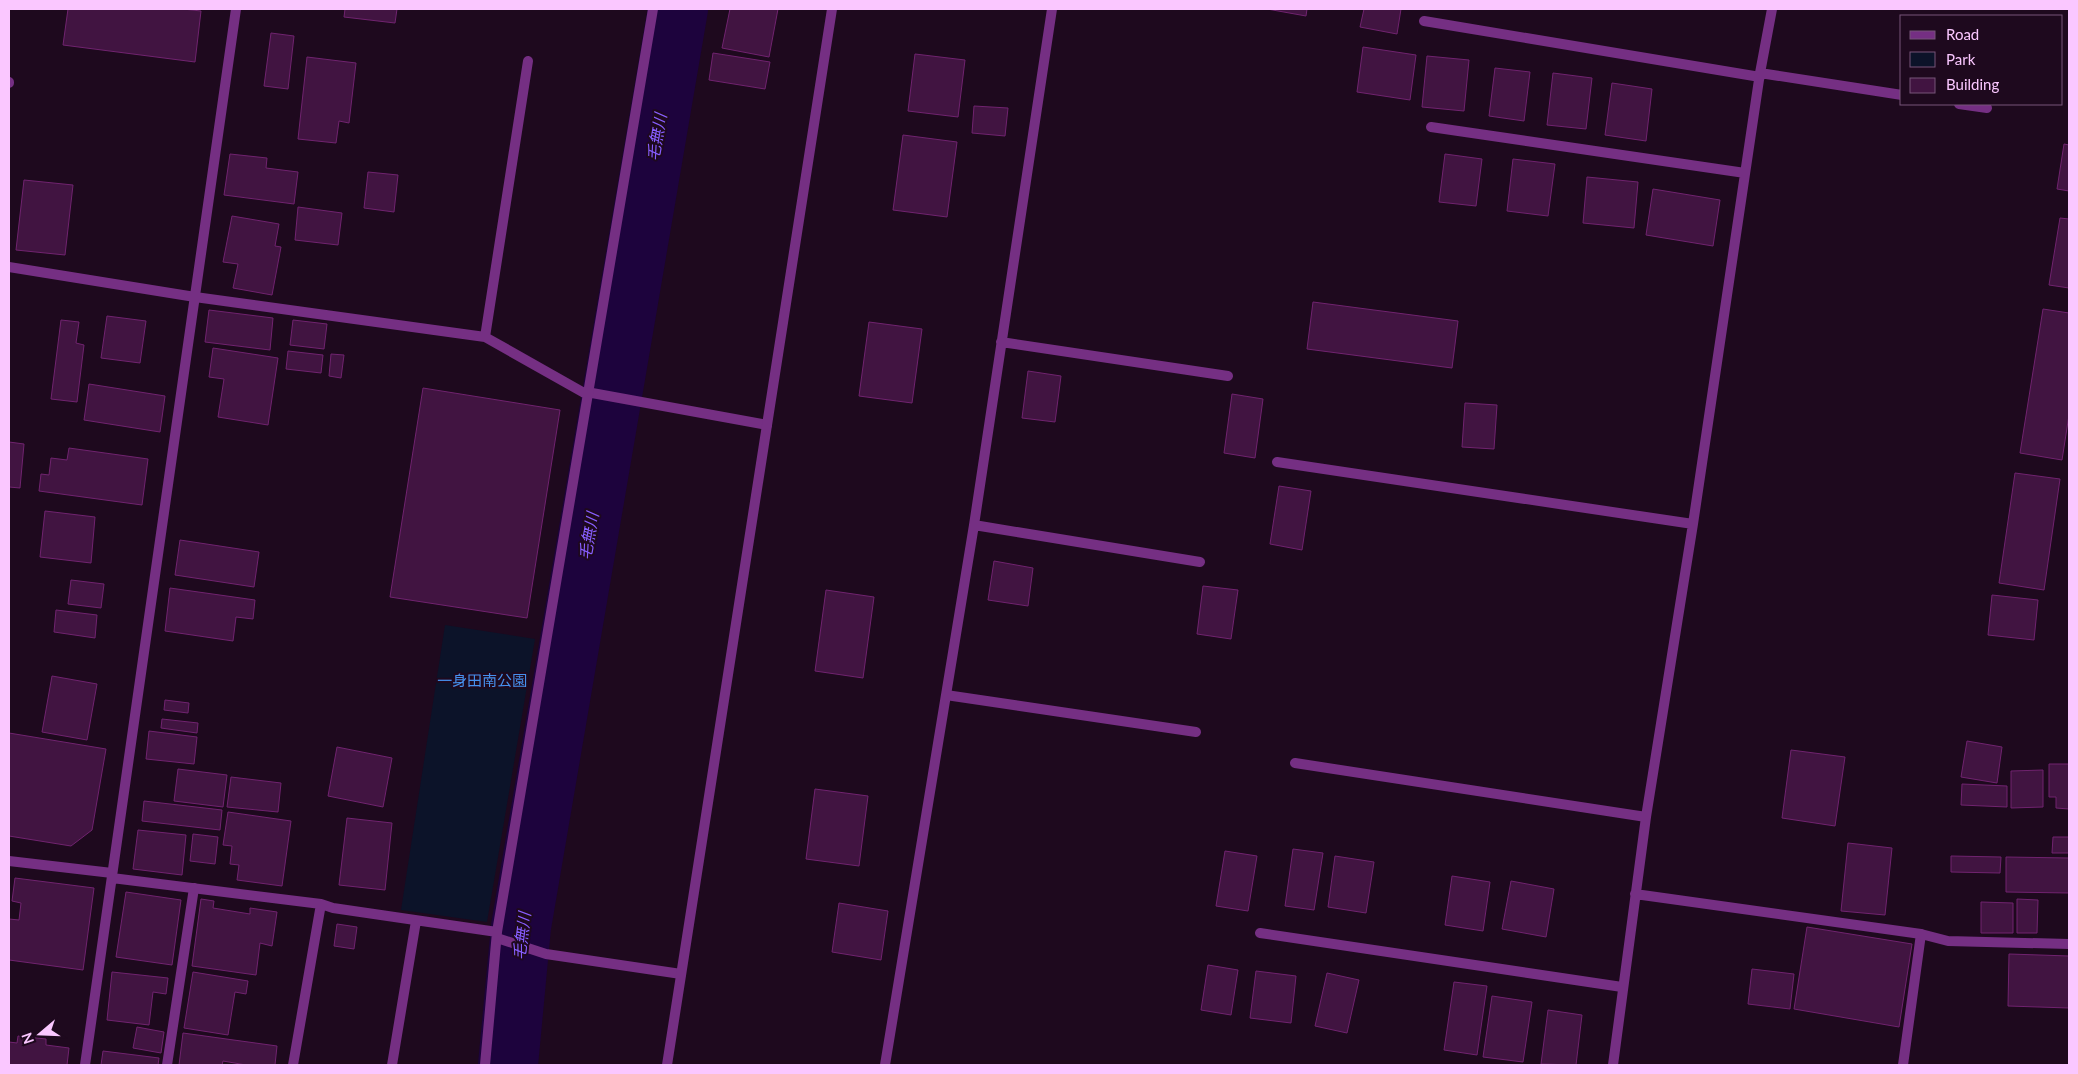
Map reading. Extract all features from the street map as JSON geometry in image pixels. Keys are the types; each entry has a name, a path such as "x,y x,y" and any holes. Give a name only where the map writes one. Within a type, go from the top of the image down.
{"street":[{"path":"85,1065 236,9"},
{"path":"485,1065 499,935 653,9"},
{"path":"667,1065 832,9"},
{"path":"885,1065 974,525 1052,9"},
{"path":"1613,1065 1646,817 1693,524 1760,75 1772,9"},
{"path":"1424,21 1760,75 1900,95"},
{"path":"485,338 528,61"},
{"path":"1966,105 1987,108"},
{"path":"1431,127 1745,173"},
{"path":"9,267 195,297 485,338 589,394 767,425"},
{"path":"1001,342 1228,376"},
{"path":"1277,462 1693,524"},
{"path":"974,525 1200,562"},
{"path":"946,695 1196,732"},
{"path":"1295,763 1646,817"},
{"path":"9,861 321,904 332,908 499,935 546,954 681,974"},
{"path":"168,1065 194,888"},
{"path":"1635,894 1921,934 1948,941 2069,944"},
{"path":"294,1065 321,904"},
{"path":"392,1065 416,921"},
{"path":"1260,933 1622,987"},
{"path":"1903,1065 1921,934"}],"green space":[{"name":"一身田南公園","path":"445,625 535,639 487,922 401,910"}],"building":[{"path":"68,9 183,9 201,11 195,62 63,45"},
{"path":"345,9 397,9 395,23 344,17"},
{"path":"730,9 778,9 769,57 722,48"},
{"path":"1267,9 1307,9 1306,16"},
{"path":"1364,9 1401,9 1397,34 1360,27"},
{"path":"271,33 294,36 288,89 264,86"},
{"path":"1363,47 1416,55 1410,100 1357,92"},
{"path":"713,53 770,62 765,89 709,80"},
{"path":"915,54 965,60 958,117 908,111"},
{"path":"1427,56 1469,60 1464,111 1422,107"},
{"path":"307,57 356,63 349,123 339,121 336,143 298,139"},
{"path":"1495,68 1530,72 1524,121 1489,116"},
{"path":"1553,73 1592,78 1586,129 1547,125"},
{"path":"1612,83 1652,89 1646,141 1605,135"},
{"path":"974,106 1008,108 1005,136 972,133"},
{"path":"903,135 957,142 947,217 893,210"},
{"path":"2064,144 2069,145 2069,191 2057,189"},
{"path":"230,154 267,158 266,168 298,172 294,204 224,195"},
{"path":"1445,154 1482,159 1476,206 1439,202"},
{"path":"1513,159 1555,164 1548,216 1507,211"},
{"path":"368,172 398,175 394,212 364,208"},
{"path":"1587,177 1638,182 1634,228 1583,223"},
{"path":"24,180 73,185 65,255 16,250"},
{"path":"1653,189 1720,200 1713,246 1646,235"},
{"path":"298,207 342,213 338,245 295,240"},
{"path":"232,216 279,224 275,246 281,247 272,295 233,288 238,264 223,262"},
{"path":"2060,218 2069,219 2069,288 2049,285"},
{"path":"1313,302 1458,321 1452,368 1307,349"},
{"path":"2043,309 2069,313 2069,415 2062,460 2020,453"},
{"path":"209,310 273,318 270,350 205,342"},
{"path":"107,316 146,321 140,363 101,358"},
{"path":"61,320 79,322 76,343 84,345 77,402 51,399"},
{"path":"293,320 327,324 324,349 290,345"},
{"path":"869,322 922,329 912,403 859,396"},
{"path":"213,348 278,358 268,425 218,417 224,379 209,377"},
{"path":"288,351 323,355 321,373 286,369"},
{"path":"331,354 344,355 341,378 329,376"},
{"path":"1028,371 1061,376 1055,422 1022,418"},
{"path":"89,384 165,396 160,432 84,420"},
{"path":"423,388 560,410 527,618 390,597"},
{"path":"1232,394 1263,399 1255,458 1224,453"},
{"path":"1465,403 1497,405 1494,449 1462,447"},
{"path":"9,442 24,444 20,488 9,487"},
{"path":"69,448 148,459 142,505 39,491 41,474 49,475 51,458 67,460"},
{"path":"2015,473 2060,479 2044,590 1999,583"},
{"path":"1279,486 1311,491 1302,550 1270,544"},
{"path":"45,511 95,517 91,563 40,557"},
{"path":"180,540 259,552 254,587 175,575"},
{"path":"994,561 1033,568 1028,606 988,600"},
{"path":"71,580 104,584 101,608 68,604"},
{"path":"1203,586 1238,590 1231,639 1197,634"},
{"path":"170,588 255,600 253,619 236,617 233,641 165,631"},
{"path":"826,590 874,597 863,678 815,671"},
{"path":"1992,595 2038,600 2034,640 1988,635"},
{"path":"56,610 97,615 95,638 54,632"},
{"path":"52,676 97,684 87,740 42,732"},
{"path":"165,700 189,703 188,713 164,710"},
{"path":"162,719 198,723 197,733 161,728"},
{"path":"149,731 197,737 194,764 146,759"},
{"path":"9,733 106,749 92,830 71,846 9,836"},
{"path":"1967,741 2002,747 1997,783 1961,777"},
{"path":"337,747 392,758 383,807 328,796"},
{"path":"1791,750 1845,757 1835,826 1782,818"},
{"path":"2049,764 2069,764 2069,809 2056,808 2056,797 2049,797"},
{"path":"178,769 227,775 223,807 174,801"},
{"path":"2043,770 2043,807 2011,808 2011,771"},
{"path":"231,777 281,783 278,812 227,807"},
{"path":"1962,784 2007,786 2007,807 1961,805"},
{"path":"815,789 868,796 859,866 806,859"},
{"path":"144,801 222,810 220,830 142,821"},
{"path":"228,812 291,821 282,886 237,880 239,865 230,864 232,846 223,845"},
{"path":"347,818 392,823 385,890 339,885"},
{"path":"138,830 186,835 182,875 133,869"},
{"path":"193,834 218,837 215,864 190,861"},
{"path":"2053,837 2069,837 2069,853 2052,853"},
{"path":"1848,843 1892,848 1885,915 1841,911"},
{"path":"1293,849 1323,853 1314,910 1285,906"},
{"path":"1225,851 1257,856 1248,911 1216,906"},
{"path":"1335,856 1374,862 1366,913 1328,907"},
{"path":"1951,856 2001,857 2000,873 1951,872"},
{"path":"2006,857 2069,858 2069,893 2006,892"},
{"path":"1452,876 1490,882 1483,931 1445,925"},
{"path":"15,878 94,888 83,970 9,960 9,919 19,920 21,903 12,901"},
{"path":"1511,881 1554,889 1546,937 1502,929"},
{"path":"126,892 181,900 172,965 116,957"},
{"path":"201,899 214,901 213,908 250,914 250,908 277,912 272,946 260,943 256,975 192,966"},
{"path":"2017,899 2038,900 2037,933 2017,933"},
{"path":"1981,902 2013,903 2013,933 1981,933"},
{"path":"839,903 888,911 881,960 832,952"},
{"path":"337,924 357,927 354,949 334,946"},
{"path":"1807,927 1912,944 1899,1027 1794,1009"},
{"path":"2009,954 2069,956 2069,1008 2008,1006"},
{"path":"1208,965 1238,970 1231,1015 1201,1010"},
{"path":"1752,969 1794,974 1790,1009 1748,1004"},
{"path":"1256,971 1296,976 1291,1023 1250,1018"},
{"path":"112,972 168,978 166,994 153,992 149,1025 107,1020"},
{"path":"193,972 248,981 246,994 235,992 228,1035 184,1028"},
{"path":"1327,973 1359,980 1347,1033 1315,1026"},
{"path":"1454,982 1487,986 1477,1055 1444,1050"},
{"path":"1492,996 1532,1002 1523,1062 1483,1057"},
{"path":"1548,1010 1582,1015 1576,1065 1541,1064"},
{"path":"137,1027 164,1032 161,1053 133,1048"},
{"path":"183,1033 277,1046 275,1065 246,1065 223,1061 222,1065 179,1065"},
{"path":"18,1036 46,1039 46,1045 69,1048 67,1065 9,1065 9,1042 17,1043"},
{"path":"103,1051 159,1058 158,1065 101,1065"}],"waterway":[{"name":"毛無川","path":"508,1065 521,927 678,9"}]}
